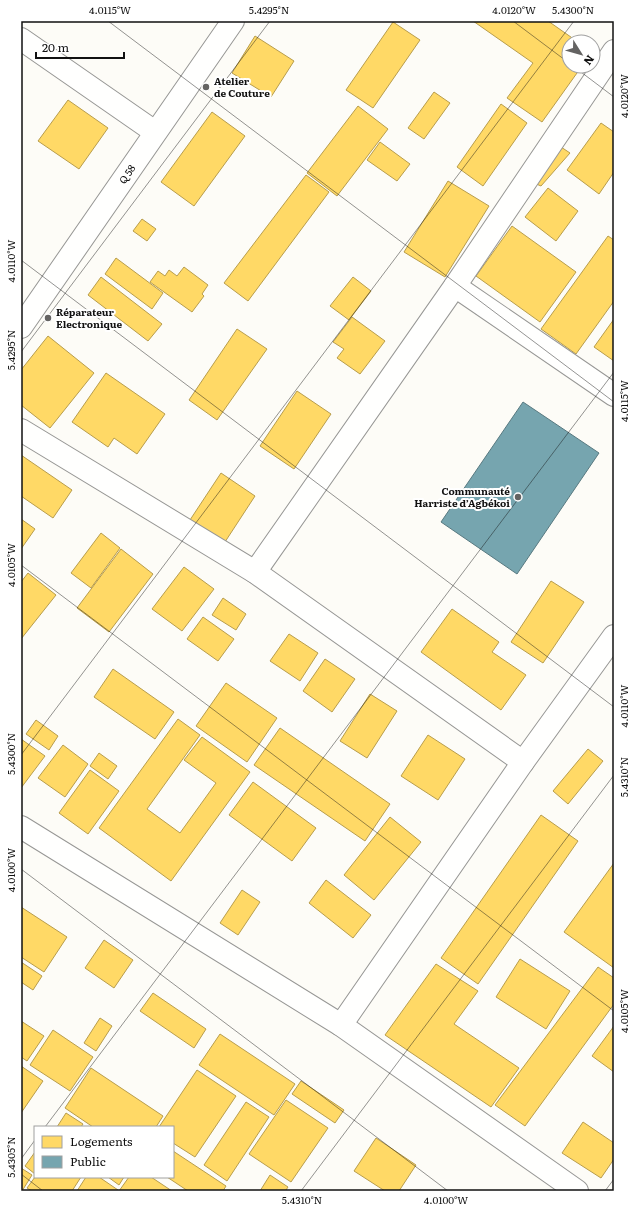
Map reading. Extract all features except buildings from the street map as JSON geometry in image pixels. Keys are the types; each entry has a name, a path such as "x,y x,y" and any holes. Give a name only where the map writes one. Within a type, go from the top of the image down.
{"street":[{"name":"Q 58","path":"21,327 233,21"},
{"path":"21,39 155,132"},
{"path":"255,572 455,286 614,51"},
{"path":"455,286 614,395"},
{"path":"21,430 255,572 523,762"},
{"path":"341,1025 523,762 614,636"},
{"path":"21,827 341,1025 577,1191"}],"place":[{"name":"Atelier de Couture","path":"206,87"},
{"name":"Réparateur Electronique","path":"48,318"},
{"name":"Communauté Harriste d’Agbékoi","path":"518,497"}]}
